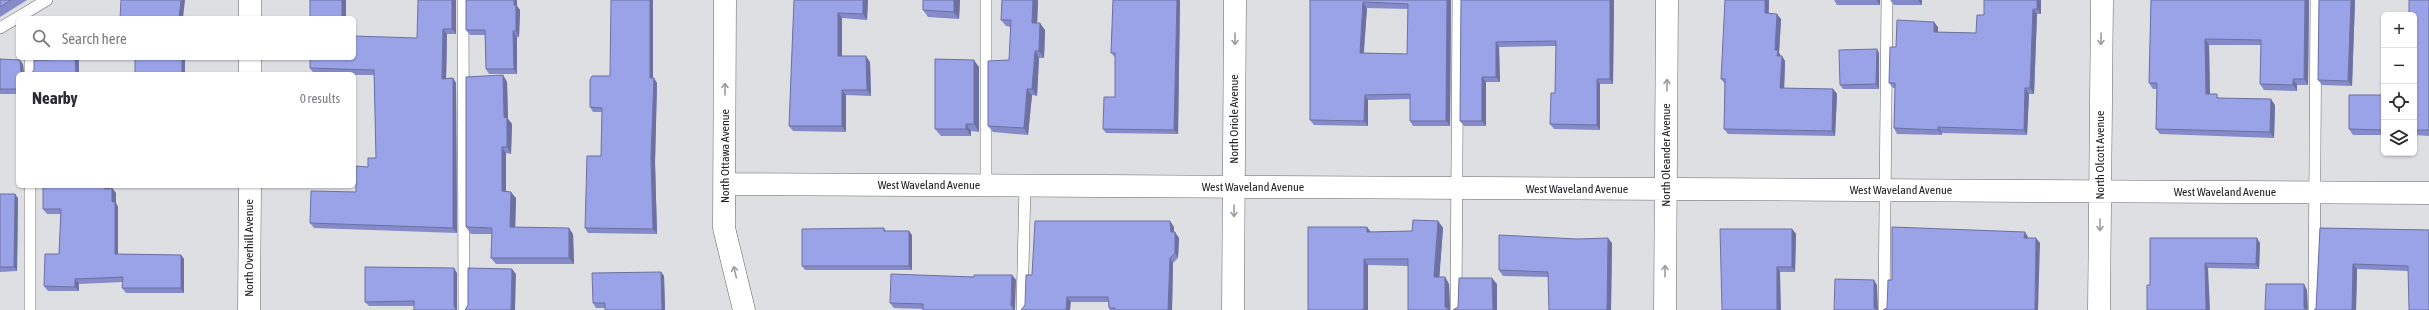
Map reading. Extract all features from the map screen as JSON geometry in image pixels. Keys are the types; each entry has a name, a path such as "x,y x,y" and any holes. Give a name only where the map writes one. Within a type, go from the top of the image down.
{"street":[{"path":"250,0 250,16"},
{"name":"North Ottawa Avenue","path":"725,0 724,228 744,310"},
{"name":"North Oriole Avenue","path":"1233,310 1235,0"},
{"name":"North Oleander Avenue","path":"1665,310 1667,0"},
{"name":"North Olcott Avenue","path":"2099,310 2102,0"},
{"path":"250,60 250,72"},
{"name":"West Waveland Avenue","path":"725,184 2429,193"},
{"name":"North Overhill Avenue","path":"249,310 250,188"}],"lane":[{"path":"30,14 47,0"},
{"path":"463,0 464,310"},
{"path":"986,0 986,186"},
{"path":"1456,310 1458,0"},
{"path":"1884,310 1887,0"},
{"path":"2314,310 2316,0"},
{"path":"0,28 16,21"},
{"path":"30,60 30,72"},
{"path":"1022,310 1025,186"},
{"path":"30,188 30,310"}],"building":[{"path":"0,0 11,0 0,7"},
{"path":"121,0 181,0 179,16 120,16"},
{"path":"310,0 342,0 342,16 310,16"},
{"path":"418,0 452,0 452,29 443,29 442,79 453,78 453,228 310,223 311,191 356,192 356,166 368,167 368,158 376,158 374,70 310,68 310,60 356,60 356,36 417,38"},
{"path":"466,0 514,0 514,5 516,5 516,31 513,31 514,69 486,69 485,30 466,30"},
{"path":"611,0 650,0 650,78 654,78 651,157 653,229 585,228 587,156 601,156 602,108 590,107 590,80 592,76 610,76"},
{"path":"794,0 863,0 863,14 838,13 838,56 866,56 867,90 842,90 842,126 789,126"},
{"path":"923,0 954,0 954,12 923,10"},
{"path":"1002,0 1033,0 1032,23 1040,23 1039,51 1035,51 1032,89 1027,89 1024,128 988,126 988,61 1009,60 1011,20 1001,20"},
{"path":"1113,0 1177,0 1174,130 1103,129 1104,97 1115,97 1115,53 1111,53"},
{"path":"1310,0 1447,0 1446,121 1410,121 1410,94 1365,95 1364,121 1310,120","holes":["1363,2 1408,4 1407,54 1360,53"]},
{"path":"1461,0 1610,0 1610,79 1597,79 1597,125 1550,124 1551,93 1555,93 1556,41 1496,42 1496,77 1482,77 1482,121 1460,121"},
{"path":"1725,0 1765,0 1765,13 1777,14 1775,50 1778,50 1777,56 1782,56 1780,88 1833,89 1832,131 1724,129 1725,79 1721,79"},
{"path":"1984,0 2037,0 2037,9 2033,9 2030,88 2025,88 2024,130 1938,127 1938,130 1894,128 1895,83 1889,83 1890,47 1896,47 1897,20 1934,22 1934,32 1976,33 1977,15 1984,15"},
{"path":"2151,0 2305,0 2304,79 2293,79 2293,85 2260,84 2261,40 2205,39 2206,94 2217,94 2217,98 2271,99 2270,132 2156,129 2157,83 2149,83"},
{"path":"2319,0 2351,0 2348,81 2318,80"},
{"path":"2409,0 2429,0 2429,130 2417,130 2417,12 2409,12"},
{"path":"1877,49 1876,84 1840,85 1839,50"},
{"path":"0,59 20,60 21,72 16,72 16,89 0,89"},
{"path":"935,59 974,60 974,124 966,124 966,129 935,129"},
{"path":"34,60 75,60 76,72 32,72 34,70"},
{"path":"135,60 182,60 182,72 135,72"},
{"path":"503,75 504,117 507,118 507,147 502,147 502,191 511,192 510,227 569,228 569,258 491,258 492,228 466,227 466,77"},
{"path":"2349,95 2381,95 2381,130 2349,129"},
{"path":"43,188 112,188 112,202 115,202 115,254 181,255 181,288 122,288 123,277 75,279 75,287 44,286 45,254 59,254 61,209 43,209"},
{"path":"0,194 15,194 14,267 0,267"},
{"path":"1413,220 1438,221 1434,277 1445,277 1445,307 1450,310 1408,310 1408,259 1364,259 1364,309 1308,310 1308,227 1367,227 1367,232 1412,231"},
{"path":"1035,221 1170,221 1171,232 1175,232 1175,253 1170,258 1168,310 1115,310 1115,308 1109,308 1108,297 1067,297 1066,310 1021,310 1025,305 1026,275 1032,275"},
{"path":"1892,227 2025,232 2024,238 2036,238 2035,310 1883,310 1887,308 1888,280 1892,280"},
{"path":"884,228 884,231 909,231 909,266 802,266 802,229"},
{"path":"2320,228 2429,230 2429,310 2409,310 2408,266 2353,264 2352,310 2314,310 2316,309"},
{"path":"1720,229 1792,229 1792,267 1777,267 1777,310 1722,310"},
{"path":"1499,235 1577,239 1608,238 1607,310 1549,310 1548,272 1499,270"},
{"path":"2150,238 2257,238 2256,264 2205,263 2206,310 2147,310 2147,285 2150,285"},
{"path":"365,267 454,268 454,306 456,310 414,310 414,301 365,302"},
{"path":"468,268 512,269 511,310 465,310 468,305"},
{"path":"661,272 662,310 605,310 605,303 593,303 592,273"},
{"path":"891,274 974,277 974,275 1012,275 1011,305 1014,310 923,310 923,304 890,303"},
{"path":"1459,278 1492,278 1493,310 1453,310 1458,307"},
{"path":"1835,279 1874,280 1874,308 1878,310 1834,310"},
{"path":"2266,284 2304,284 2304,308 2307,310 2265,310"}]}
